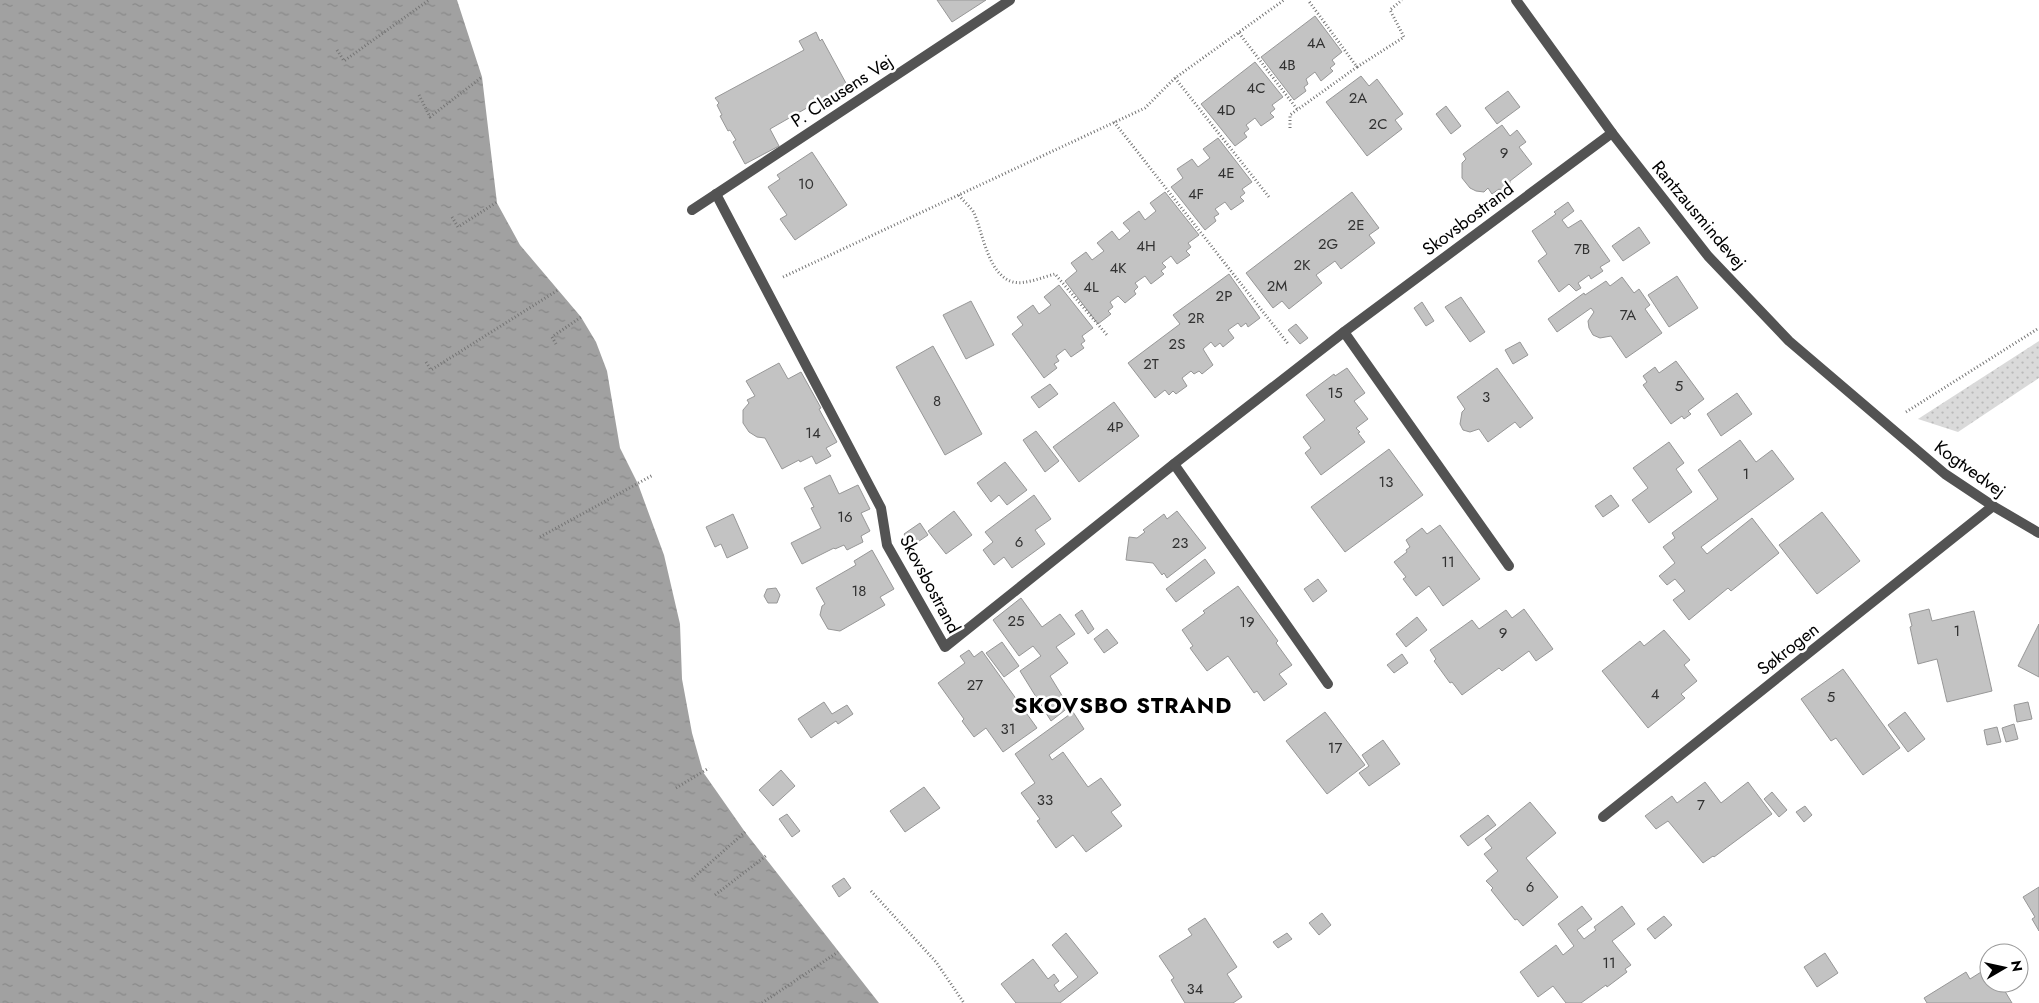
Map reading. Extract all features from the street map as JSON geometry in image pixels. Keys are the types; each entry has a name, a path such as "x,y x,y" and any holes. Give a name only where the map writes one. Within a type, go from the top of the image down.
{"street":[{"name":"P. Clausens Vej","path":"692,210 1010,0"},
{"name":"Rantzausmindevej","path":"1516,0 1612,134 1714,263 1789,341 1887,424"},
{"name":"Skovsbostrand","path":"716,194 881,508 887,545 945,647 1174,464 1344,332 1612,134"},
{"path":"1344,332 1509,566"},
{"name":"Kogtvedvej","path":"1887,424 1945,474 1993,506 2039,533"},
{"path":"1174,464 1328,684"},
{"name":"Søkrogen","path":"1602,816 1993,506"}],"path":[{"path":"336,50 344,61 429,0"},
{"path":"765,286 1145,108 1175,78 1284,0"},
{"path":"1308,0 1357,67"},
{"path":"1290,128 1290,115 1296,110 1404,37 1390,10 1402,0"},
{"path":"1239,33 1296,110"},
{"path":"419,95 430,116 482,77"},
{"path":"1175,78 1269,197"},
{"path":"1114,122 1304,363"},
{"path":"959,195 973,212 988,254 1001,275 1014,282 1055,274 1107,335"},
{"path":"452,217 458,228 497,202"},
{"path":"426,362 431,370 558,290"},
{"path":"556,344 552,336 581,317"},
{"path":"1887,424 2039,328"},
{"path":"540,537 653,475"},
{"path":"676,788 709,768"},
{"path":"692,879 745,832"},
{"path":"715,895 767,855"},
{"path":"872,891 936,962 964,1003"},
{"path":"762,1003 838,952"}],"shaded area":[{"path":"2039,341 2039,378 1958,432 1918,419"}],"water":[{"path":"0,0 457,0 482,77 497,203 520,245 581,317 596,342 607,371 620,448 638,484 664,555 680,624 682,679 692,733 703,772 745,832 879,1003 0,1003"}],"building":[{"path":"937,0 986,0 952,22"},
{"path":"1315,16 1342,52 1332,60 1335,64 1330,68 1333,71 1321,81 1315,72 1306,79 1308,84 1304,87 1306,91 1294,100 1261,57"},
{"path":"816,32 820,41 822,39 847,85 770,129 779,146 745,164 733,142 736,140 730,130 728,131 720,116 722,115 717,105 719,103 715,98 804,50 799,41"},
{"path":"1255,62 1283,97 1272,105 1275,109 1270,113 1274,117 1261,126 1255,118 1246,125 1249,129 1244,133 1247,137 1235,146 1201,104"},
{"path":"1361,76 1369,86 1377,79 1403,114 1395,120 1402,129 1367,156 1326,102"},
{"path":"1508,91 1520,107 1497,124 1485,108"},
{"path":"1446,106 1461,126 1451,134 1436,114"},
{"path":"1502,125 1510,136 1517,130 1526,142 1519,147 1532,164 1510,181 1510,187 1504,192 1499,189 1492,194 1488,188 1484,192 1476,191 1470,188 1462,178 1462,163 1466,159 1463,154"},
{"path":"1218,138 1252,182 1242,189 1245,193 1240,197 1244,201 1231,210 1225,202 1215,209 1219,214 1214,217 1216,221 1205,230 1171,187 1183,178 1177,169 1192,159 1198,167 1210,158 1203,149"},
{"path":"812,152 847,205 795,240 780,219 787,215 768,187 780,179 777,175"},
{"path":"1165,192 1199,235 1188,243 1191,247 1186,251 1190,255 1177,264 1171,256 1162,263 1166,267 1161,271 1164,274 1151,284 1145,276 1135,283 1138,287 1134,291 1136,294 1125,303 1118,296 1110,302 1113,307 1108,311 1111,314 1098,324 1065,281 1077,271 1071,263 1086,252 1092,260 1104,251 1097,243 1112,231 1119,240 1130,231 1123,223 1139,211 1145,220 1156,211 1150,203"},
{"path":"1352,192 1379,228 1369,235 1375,243 1341,269 1335,261 1316,275 1322,283 1289,309 1282,301 1273,308 1246,273"},
{"path":"1568,202 1574,211 1562,220 1568,228 1581,220 1610,261 1600,267 1603,271 1591,279 1589,275 1578,283 1581,288 1576,291 1569,284 1559,292 1538,261 1547,254 1532,231 1556,214 1554,212"},
{"path":"1639,227 1650,243 1623,261 1612,246"},
{"path":"1229,274 1260,318 1248,327 1246,323 1241,327 1238,323 1228,330 1234,338 1223,347 1220,343 1215,347 1211,342 1203,349 1213,365 1202,374 1199,371 1194,374 1191,371 1182,378 1187,386 1176,394 1173,391 1169,395 1165,390 1155,398 1128,363 1180,324 1173,315"},
{"path":"1677,276 1698,308 1669,327 1648,295"},
{"path":"1622,277 1634,293 1639,289 1650,305 1645,309 1662,333 1626,358 1611,336 1600,338 1593,335 1588,321 1594,312 1591,308 1557,332 1548,319 1584,293 1585,295 1606,281 1610,286"},
{"path":"1059,285 1093,328 1082,336 1085,341 1081,344 1084,348 1071,357 1065,349 1056,356 1059,361 1054,364 1057,368 1044,378 1012,334 1023,325 1017,317 1033,305 1039,314 1051,305 1044,297"},
{"path":"1461,297 1485,332 1470,342 1445,307"},
{"path":"971,301 994,345 966,359 943,315"},
{"path":"1422,302 1434,321 1426,326 1414,308"},
{"path":"1296,324 1308,338 1300,344 1288,330"},
{"path":"1520,342 1528,355 1513,364 1505,350"},
{"path":"933,346 982,434 945,455 896,367"},
{"path":"1676,361 1704,399 1688,411 1691,414 1684,419 1682,416 1671,424 1643,385 1647,382 1643,376 1655,367 1659,373"},
{"path":"779,363 788,379 801,372 837,442 826,448 831,456 816,464 812,456 782,469 765,438 757,437 749,432 743,423 743,410 749,403 747,400 755,396 746,381"},
{"path":"1347,368 1365,393 1354,401 1368,419 1356,428 1365,442 1321,475 1305,453 1311,448 1303,437 1325,420 1306,395 1334,374 1335,376"},
{"path":"1497,368 1533,418 1520,428 1515,422 1488,442 1479,429 1470,432 1463,430 1460,424 1462,412 1465,409 1457,397"},
{"path":"1050,384 1058,394 1039,408 1031,397"},
{"path":"1737,393 1752,414 1721,436 1707,414"},
{"path":"1114,402 1139,436 1079,482 1053,447"},
{"path":"1036,431 1059,461 1045,472 1023,440"},
{"path":"1740,440 1756,462 1772,450 1794,479 1701,547 1707,554 1752,518 1779,553 1731,591 1728,588 1689,620 1673,600 1685,591 1675,579 1667,585 1659,576 1675,563 1663,547 1675,538 1672,533 1718,499 1698,470"},
{"path":"1669,442 1684,463 1676,469 1692,492 1649,523 1632,500 1648,488 1633,468"},
{"path":"1389,449 1423,495 1345,552 1311,507"},
{"path":"1005,462 1027,490 1007,505 999,495 991,502 977,483"},
{"path":"830,475 839,494 858,485 870,509 861,513 870,531 861,536 863,542 847,550 844,545 834,548 802,564 791,543 821,528 811,508 814,507 804,488"},
{"path":"1034,495 1051,519 1035,530 1045,544 1012,568 1004,557 994,565 983,550 993,542 985,532"},
{"path":"1611,495 1619,506 1603,517 1595,506"},
{"path":"954,511 972,535 946,554 928,531"},
{"path":"1177,511 1206,548 1167,578 1164,573 1162,575 1153,563 1126,560 1129,537 1137,538 1145,532 1143,530 1164,514 1167,519"},
{"path":"1822,512 1860,561 1817,594 1779,545"},
{"path":"733,514 748,548 727,558 721,544 715,547 706,527"},
{"path":"920,523 928,535 912,546 904,534"},
{"path":"1440,525 1480,579 1443,606 1429,586 1416,596 1403,579 1406,577 1394,562 1407,552 1406,550 1410,547 1406,540 1422,528 1427,534"},
{"path":"872,550 894,589 880,597 885,605 840,631 828,629 820,615 822,606 825,604 816,588 856,565 854,561"},
{"path":"1205,559 1215,573 1176,602 1166,589"},
{"path":"1318,579 1327,591 1313,602 1304,589"},
{"path":"1238,586 1278,641 1276,643 1292,665 1279,674 1287,684 1264,701 1257,691 1254,693 1228,656 1207,671 1190,648 1193,646 1182,630 1205,613 1203,611"},
{"path":"776,588 780,595 777,603 768,603 764,596 767,589"},
{"path":"1021,598 1042,627 1060,614 1075,634 1056,647 1068,663 1050,676 1069,707 1051,721 1020,671 1041,656 1033,646 1019,656 993,620"},
{"path":"1524,609 1553,649 1536,661 1529,651 1502,671 1499,668 1462,695 1452,682 1450,683 1434,661 1436,659 1430,650 1472,620 1479,629 1506,610 1512,618"},
{"path":"1929,609 1932,621 1974,611 1992,691 1947,702 1937,659 1918,664 1910,627 1912,626 1909,614"},
{"path":"1082,610 1094,629 1088,634 1075,615"},
{"path":"1417,617 1427,630 1406,647 1396,634"},
{"path":"2039,624 2039,677 2018,666"},
{"path":"1107,629 1118,643 1104,653 1094,639"},
{"path":"1664,630 1690,660 1684,665 1697,681 1681,694 1685,698 1648,728 1602,671 1640,641 1644,646"},
{"path":"1002,642 1019,666 1004,677 986,653"},
{"path":"969,650 974,657 982,651 1037,728 1003,752 986,728 974,737 962,721 964,719 938,683 965,663 960,656"},
{"path":"1402,654 1408,663 1394,673 1387,665"},
{"path":"1843,669 1900,748 1863,775 1836,738 1831,741 1801,699"},
{"path":"824,702 832,714 847,705 853,714 838,724 836,721 811,738 798,719"},
{"path":"2028,702 2032,719 2017,722 2014,705"},
{"path":"1073,712 1084,729 1049,755 1052,760 1063,752 1088,787 1101,778 1121,805 1111,812 1122,826 1086,852 1073,835 1056,848 1037,821 1040,819 1021,793 1035,783 1015,754"},
{"path":"1325,712 1365,765 1327,794 1286,741"},
{"path":"1905,712 1925,739 1908,752 1888,725"},
{"path":"2014,724 2018,739 2006,742 2002,728"},
{"path":"1997,727 2001,742 1987,745 1984,730"},
{"path":"1383,740 1400,764 1369,786 1359,773 1369,766 1362,755"},
{"path":"781,770 795,786 773,806 759,790"},
{"path":"1705,782 1721,803 1748,782 1772,814 1703,863 1668,821 1656,829 1645,816 1672,796 1677,803"},
{"path":"924,787 940,808 905,832 890,811"},
{"path":"1772,792 1787,810 1779,817 1764,799"},
{"path":"1530,802 1556,833 1526,858 1558,897 1523,926 1517,919 1515,920 1486,881 1498,871 1484,854 1492,848 1485,839"},
{"path":"1805,806 1812,815 1804,822 1796,812"},
{"path":"787,814 800,831 792,837 779,819"},
{"path":"1488,815 1496,825 1468,846 1460,836"},
{"path":"844,878 851,888 839,897 832,886"},
{"path":"2039,887 2039,931 2032,919 2035,917 2023,897"},
{"path":"1582,906 1592,919 1577,930 1584,939 1596,930 1594,927 1622,906 1635,924 1612,941 1631,965 1625,969 1627,972 1581,1003 1566,1003 1553,986 1538,997 1520,972 1556,945 1563,955 1574,946 1558,924"},
{"path":"1322,913 1331,925 1319,935 1309,923"},
{"path":"1664,916 1672,925 1655,939 1647,929"},
{"path":"1205,918 1237,967 1227,974 1242,997 1233,1003 1185,1003 1171,980 1174,978 1159,956 1192,935 1188,929"},
{"path":"1066,933 1098,973 1060,1003 1016,1003 1001,984 1033,959 1048,979 1054,974 1059,981 1054,985 1059,992 1078,977 1052,945"},
{"path":"1287,933 1292,939 1278,948 1273,942"},
{"path":"1825,953 1838,973 1817,987 1804,967"},
{"path":"1966,972 1970,979 1979,973 1979,993 2006,993 2012,1003 1927,1003 1924,998"}],"district":[{"name":"SKOVSBO STRAND","path":"1123,705"}]}
